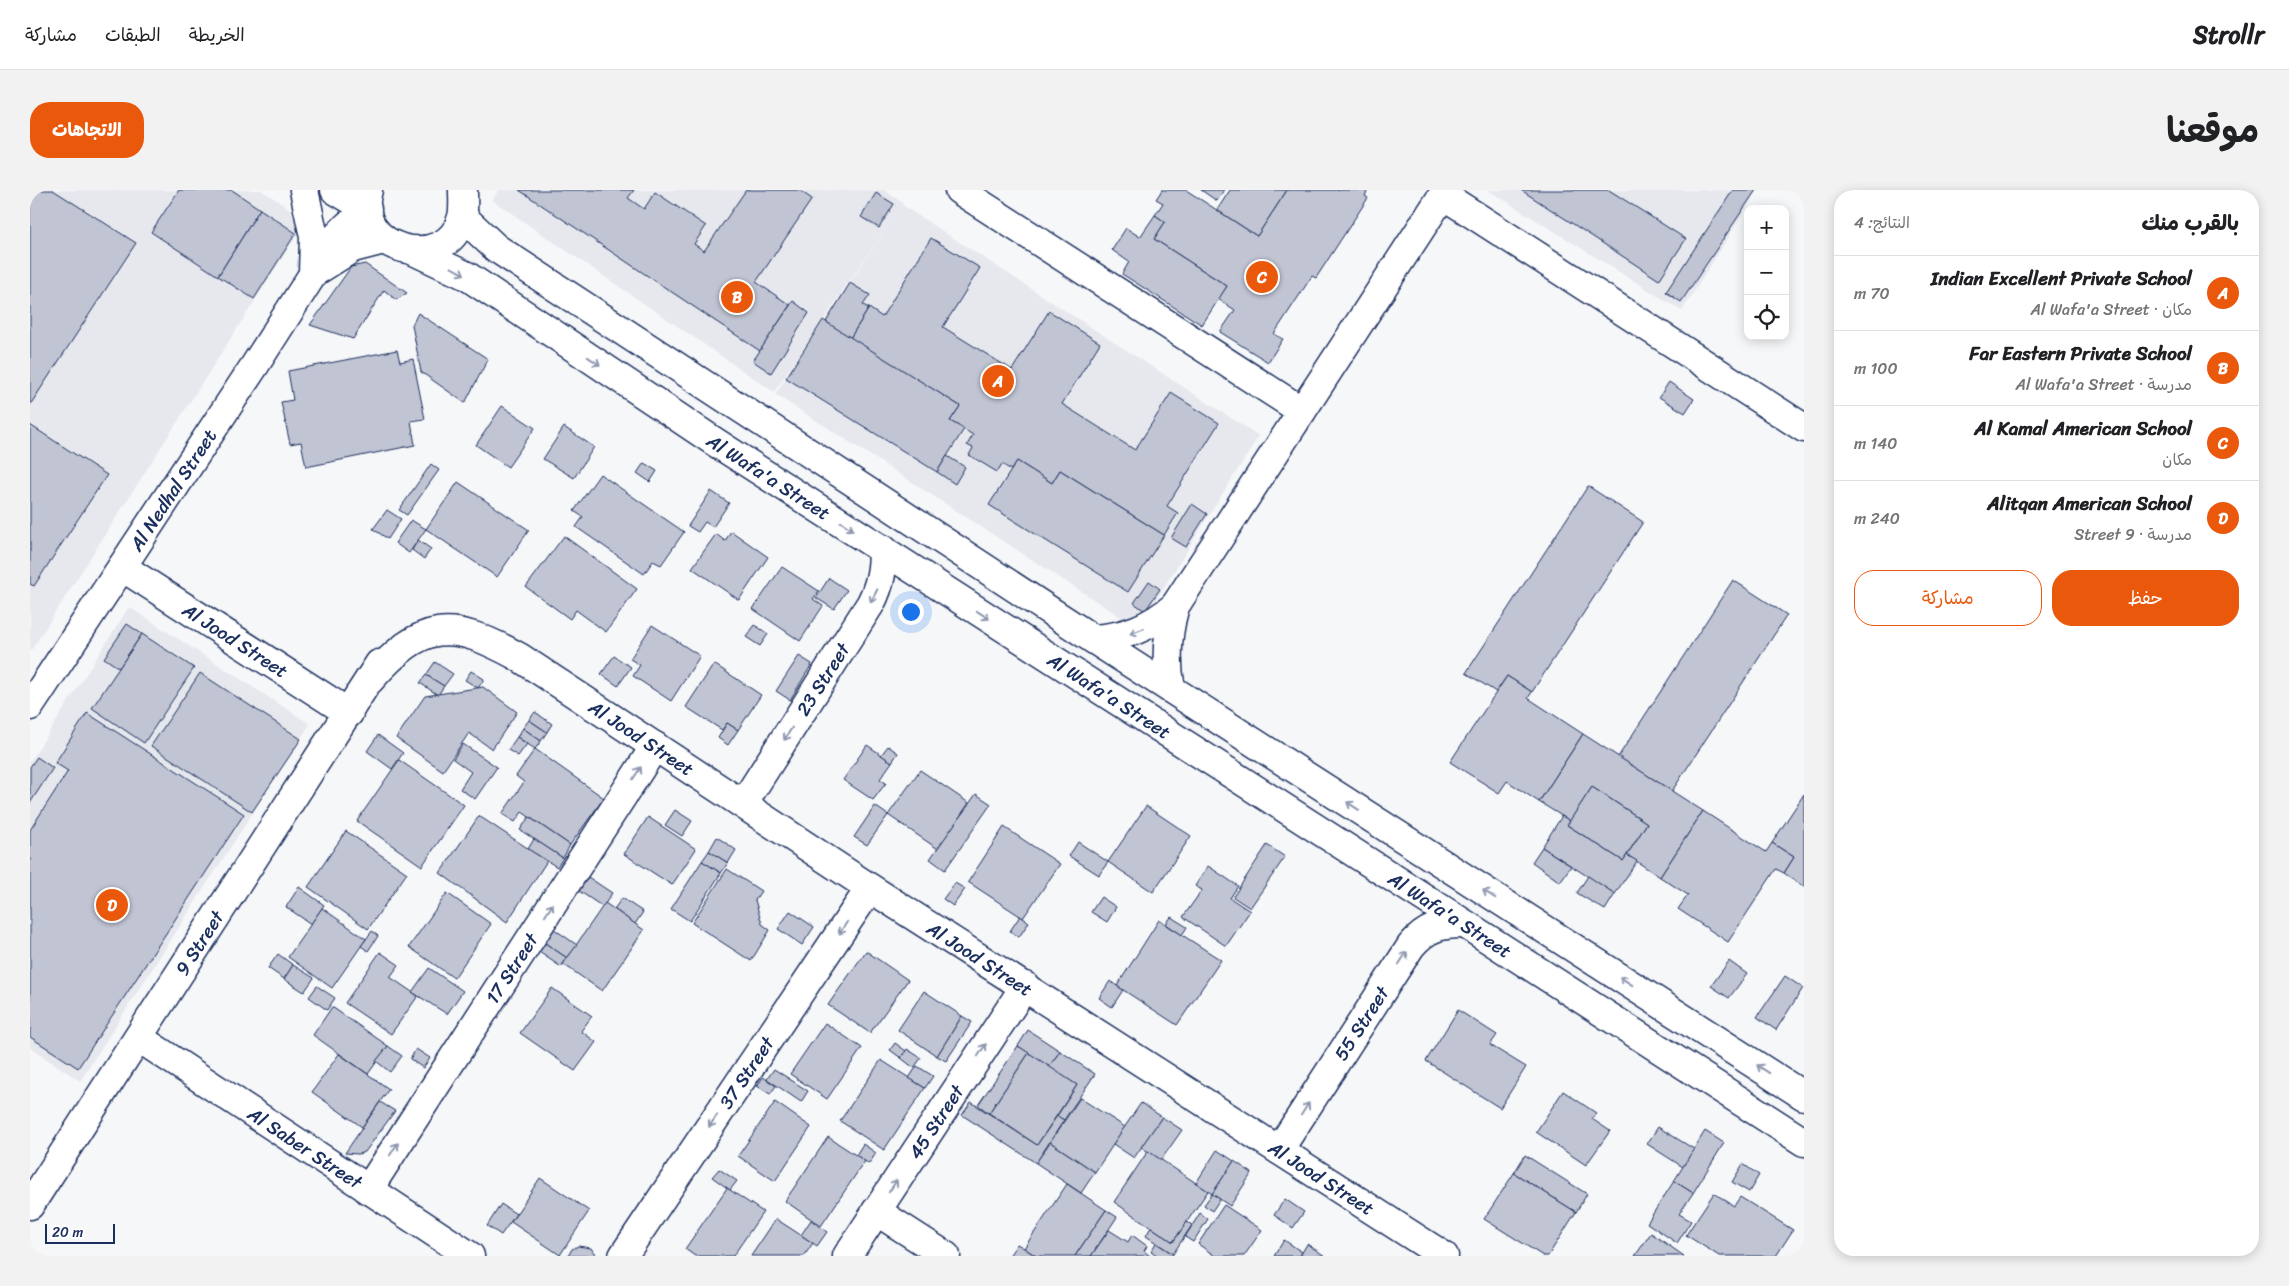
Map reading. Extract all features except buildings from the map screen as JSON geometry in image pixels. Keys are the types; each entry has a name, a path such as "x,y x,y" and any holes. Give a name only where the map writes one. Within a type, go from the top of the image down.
{"street":[{"path":"304,190 314,237 313,274"},
{"path":"335,190 368,205 374,229 384,240"},
{"path":"959,190 1302,411"},
{"path":"1093,639 1111,638 1138,631 1162,618 1175,606 1444,192 1804,428"},
{"path":"414,251 427,250 444,242 457,228 463,203"},
{"name":"Al Wafa'a Street","path":"463,203 496,248 1093,639 1804,1096"},
{"name":"Al Nedhal Street","path":"30,706 334,239 368,205"},
{"name":"Al Nedhal Street","path":"313,274 339,255 353,248 384,240"},
{"name":"Al Wafa'a Street","path":"384,240 403,250 414,251 467,276 715,442 1804,1142"},
{"name":"23 Street","path":"743,804 870,603 879,586 883,568 883,549"},
{"name":"Al Jood Street","path":"122,567 349,713"},
{"path":"1171,689 1166,656 1170,622 1175,606"},
{"name":"Al Jood Street","path":"370,680 398,639 419,624 436,620 464,622 481,628 519,658 870,888 1444,1256"},
{"name":"9 Street","path":"30,1205 370,680"},
{"name":"17 Street","path":"368,1190 654,746"},
{"name":"37 Street","path":"623,1256 870,888"},
{"name":"55 Street","path":"1279,1150 1419,936 1431,928 1447,924 1463,924"},
{"name":"45 Street","path":"847,1256 1025,986"},
{"name":"Al Saber Street","path":"139,1038 463,1254"},
{"path":"876,1211 946,1256"}],"shaded area":[{"path":"30,190 261,190 289,208 300,230 30,652"},
{"path":"499,190 884,190 903,203 902,205 1259,436 1138,628 775,394 899,209 774,392 492,200"},
{"path":"1488,190 1758,190 1749,205 1744,205 1744,212 1682,311"},
{"path":"129,607 310,724 80,1081 30,1048 30,762"}],"place":[{"name":"Al Kamal American School","path":"1262,277"},
{"name":"Far Eastern Private School","path":"737,297"},
{"name":"Indian Excellent Private School","path":"998,381"},
{"name":"Alitqan American School","path":"112,905"}]}
